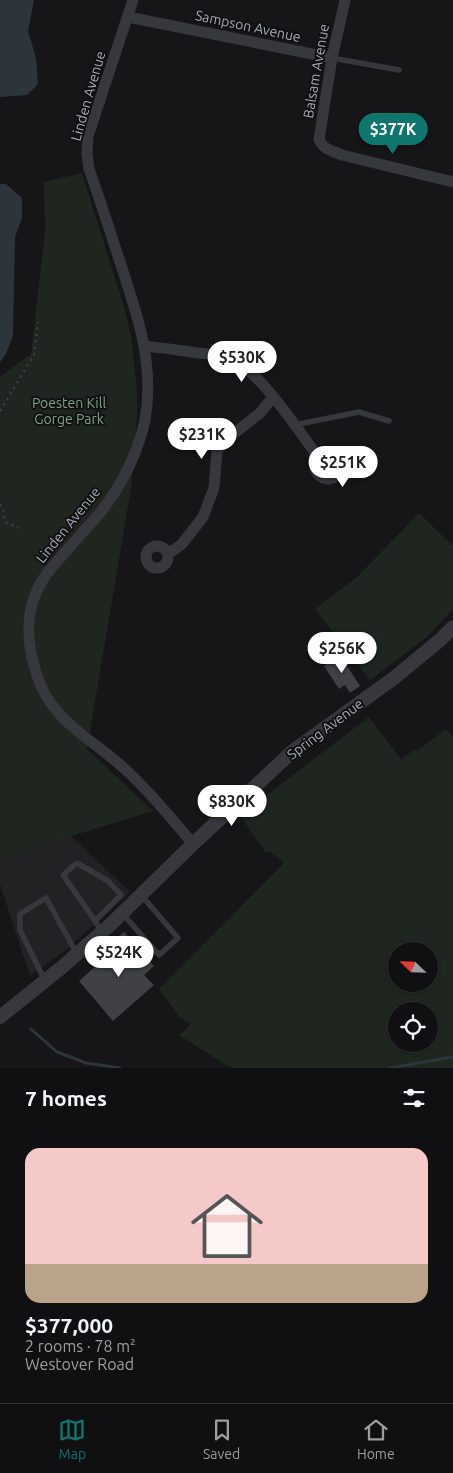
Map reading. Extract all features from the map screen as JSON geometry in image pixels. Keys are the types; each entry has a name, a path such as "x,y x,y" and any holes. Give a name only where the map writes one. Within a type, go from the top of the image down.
{"street":[{"name":"Linden Avenue","path":"133,0 88,136 87,153 90,169 136,309 144,346 148,388 145,418 140,441 122,479 106,506 49,571 40,585 33,599 28,634 30,654 51,704 61,716 126,769 193,844"},
{"name":"Balsam Avenue","path":"345,0 332,58 319,139 320,144 342,155 453,182"},
{"name":"Sampson Avenue","path":"128,17 332,58"},
{"path":"144,346 229,358 249,371 274,397 318,457"},
{"path":"168,554 182,544 203,517 214,488 216,451 227,439 260,413 274,397"},
{"name":"Spring Avenue","path":"0,1016 77,954 99,926 129,902 293,751 394,678 453,627"}],"lane":[{"path":"332,58 399,70"},
{"path":"294,425 359,412 389,421"},
{"path":"99,926 63,875 77,863 108,881 129,902 178,938 159,955 129,902"},
{"path":"44,981 20,930 20,914 46,898 77,954"}],"path":[{"path":"0,411 34,355 38,322"},
{"path":"0,504 4,509 5,522 19,528"}],"shaded area":[{"path":"0,0 34,0 28,31 36,58 38,84 27,95 0,97"},
{"path":"0,184 6,184 22,198 22,218 15,237 13,335 6,354 0,362"},
{"path":"71,836 130,892 67,949 30,976 0,884 0,858"}],"green space":[{"name":"Poesten Kill Gorge Park","path":"82,173 125,310 132,341 137,391 132,482 87,749 153,811 0,858 0,377 31,354 45,232 44,182"},
{"path":"419,513 453,546 453,609 427,637 370,680 315,609 357,577"},
{"path":"369,717 401,759 415,749 417,751 446,729 453,737 453,1068 231,1068 179,1035 191,1024 179,1017 159,989 284,863 269,851 266,853 241,817 248,809"}],"building":[{"path":"340,655 360,686 350,693 345,685 339,689 324,666"},
{"path":"124,932 154,966 144,975 154,985 113,1021 79,981 113,951 111,948 115,944 113,941"}],"waterway":[{"path":"31,1029 57,1052 86,1063 120,1068"},
{"path":"390,1068 453,1057"}]}
